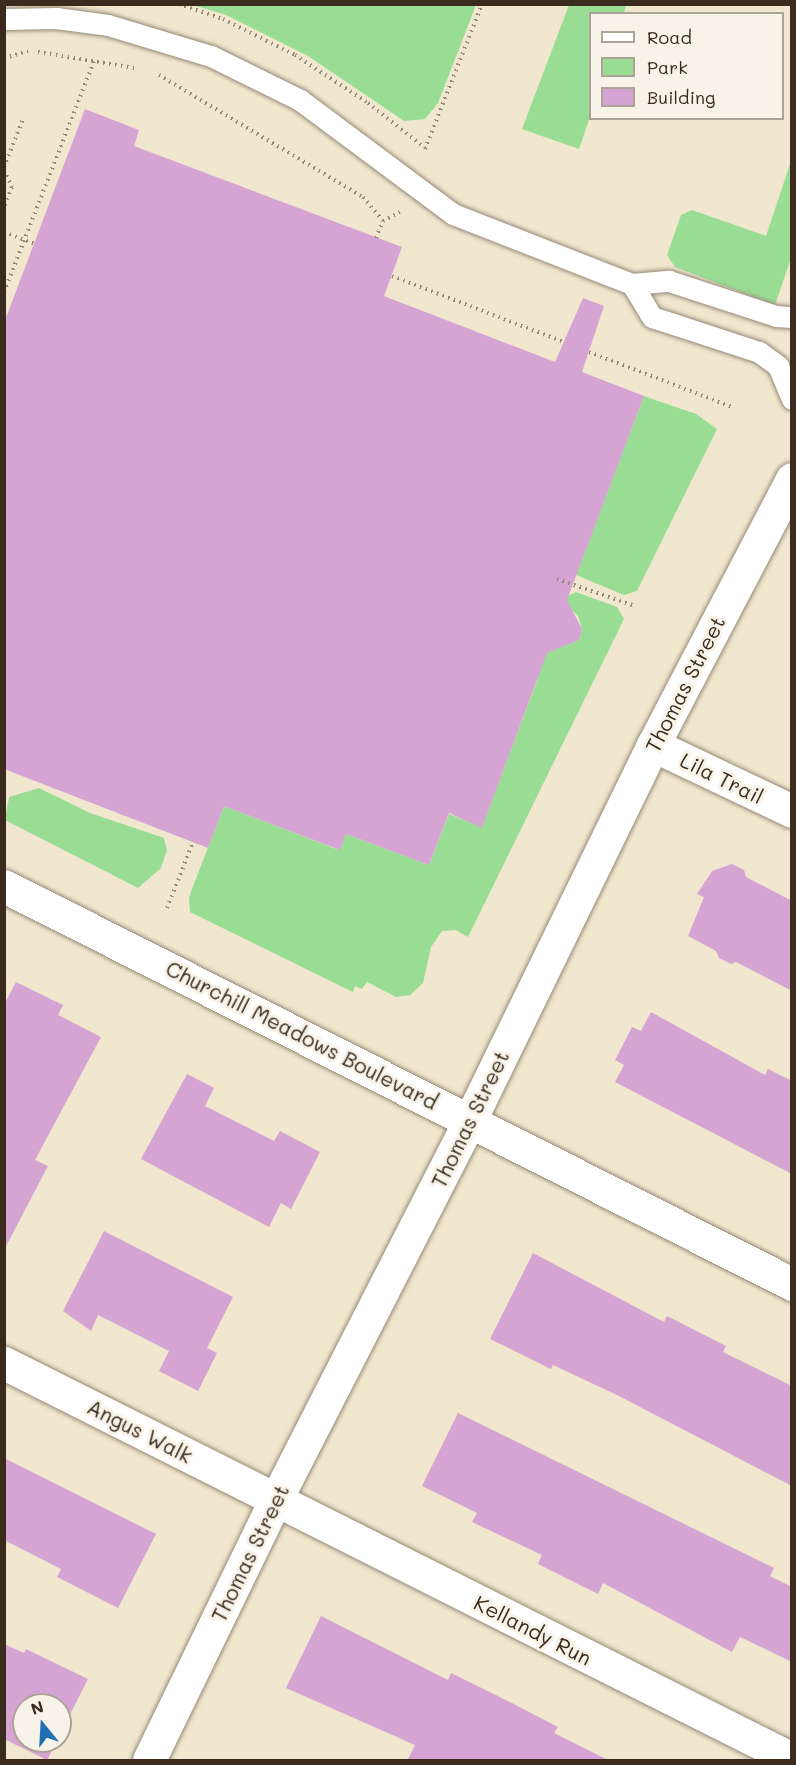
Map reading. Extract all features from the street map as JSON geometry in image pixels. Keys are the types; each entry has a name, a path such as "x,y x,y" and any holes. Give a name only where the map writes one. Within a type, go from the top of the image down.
{"street":[{"name":"Thomas Street","path":"149,1761 275,1501 470,1120 653,745 792,479"},
{"name":"Lila Trail","path":"653,745 792,811"},
{"name":"Churchill Meadows Boulevard","path":"4,886 792,1284"},
{"name":"Angus Walk","path":"4,1363 275,1501"},
{"name":"Kellandy Run","path":"275,1501 792,1759"}],"lane":[{"path":"4,19 56,18 108,26 172,42 261,80 339,127 453,214 632,284 669,281 776,316 792,317"},
{"path":"632,284 652,317 759,352 778,366 792,399"}],"path":[{"path":"376,238 383,221 398,216 482,4"},
{"path":"4,292 108,26"},
{"path":"4,58 30,51 95,59 145,71"},
{"path":"155,73 363,197 383,221"},
{"path":"4,207 12,187 4,169 23,119"},
{"path":"4,232 35,244"},
{"path":"392,276 564,342"},
{"path":"589,352 732,407"},
{"path":"557,579 635,606"},
{"path":"167,908 193,842"}],"green space":[{"path":"476,4 438,103 425,119 404,121 308,56 226,15 193,5"},
{"path":"569,5 626,5 624,12 589,12 589,120 579,149 522,129"},
{"path":"791,161 791,258 775,305 675,267 667,255 681,215 692,210 766,236"},
{"path":"644,396 696,414 717,429 637,591 624,595 576,575"},
{"path":"576,592 617,607 624,619 468,937 456,930 442,931 431,947 423,983 410,995 396,997 367,982 362,989 355,986 353,992 190,912 189,897 224,806 339,850 346,834 429,865 449,814 482,827 538,678 530,649 548,652 579,640 582,629 578,616 561,599"},
{"path":"39,788 90,813 164,838 167,850 161,868 138,888 5,820 9,797"}],"building":[{"path":"85,109 139,130 134,146 402,247 384,296 555,362 583,298 604,306 582,372 644,396 567,600 582,629 579,640 547,653 482,828 449,813 429,865 346,834 340,850 224,806 208,848 4,769 4,323"},
{"path":"732,864 744,870 746,877 792,901 792,991 736,962 731,964 719,958 716,951 688,936 704,897 697,894 712,871"},
{"path":"16,982 63,1005 58,1015 101,1037 35,1160 48,1166 4,1250 4,1005"},
{"path":"651,1012 765,1075 768,1069 792,1081 792,1174 615,1082 624,1065 615,1060 632,1027 641,1031"},
{"path":"187,1074 214,1088 205,1106 274,1141 280,1131 320,1152 291,1209 281,1203 269,1227 141,1159"},
{"path":"104,1231 233,1297 207,1348 217,1353 198,1391 159,1371 169,1351 98,1315 91,1331 63,1311"},
{"path":"533,1253 664,1322 667,1316 726,1346 723,1352 792,1386 792,1486 619,1396 553,1365 551,1369 490,1339"},
{"path":"458,1413 774,1568 770,1576 792,1587 792,1662 740,1637 732,1652 603,1583 598,1594 538,1564 542,1555 472,1522 477,1513 422,1486"},
{"path":"4,1458 156,1534 118,1608 57,1577 61,1569 4,1540"},
{"path":"321,1616 448,1680 451,1673 502,1698 558,1727 554,1733 610,1761 407,1761 415,1745 286,1688"},
{"path":"4,1644 24,1653 26,1649 88,1679 72,1710 72,1693 12,1693 12,1743 4,1739"},
{"path":"33,1753 51,1753 47,1760"}]}
